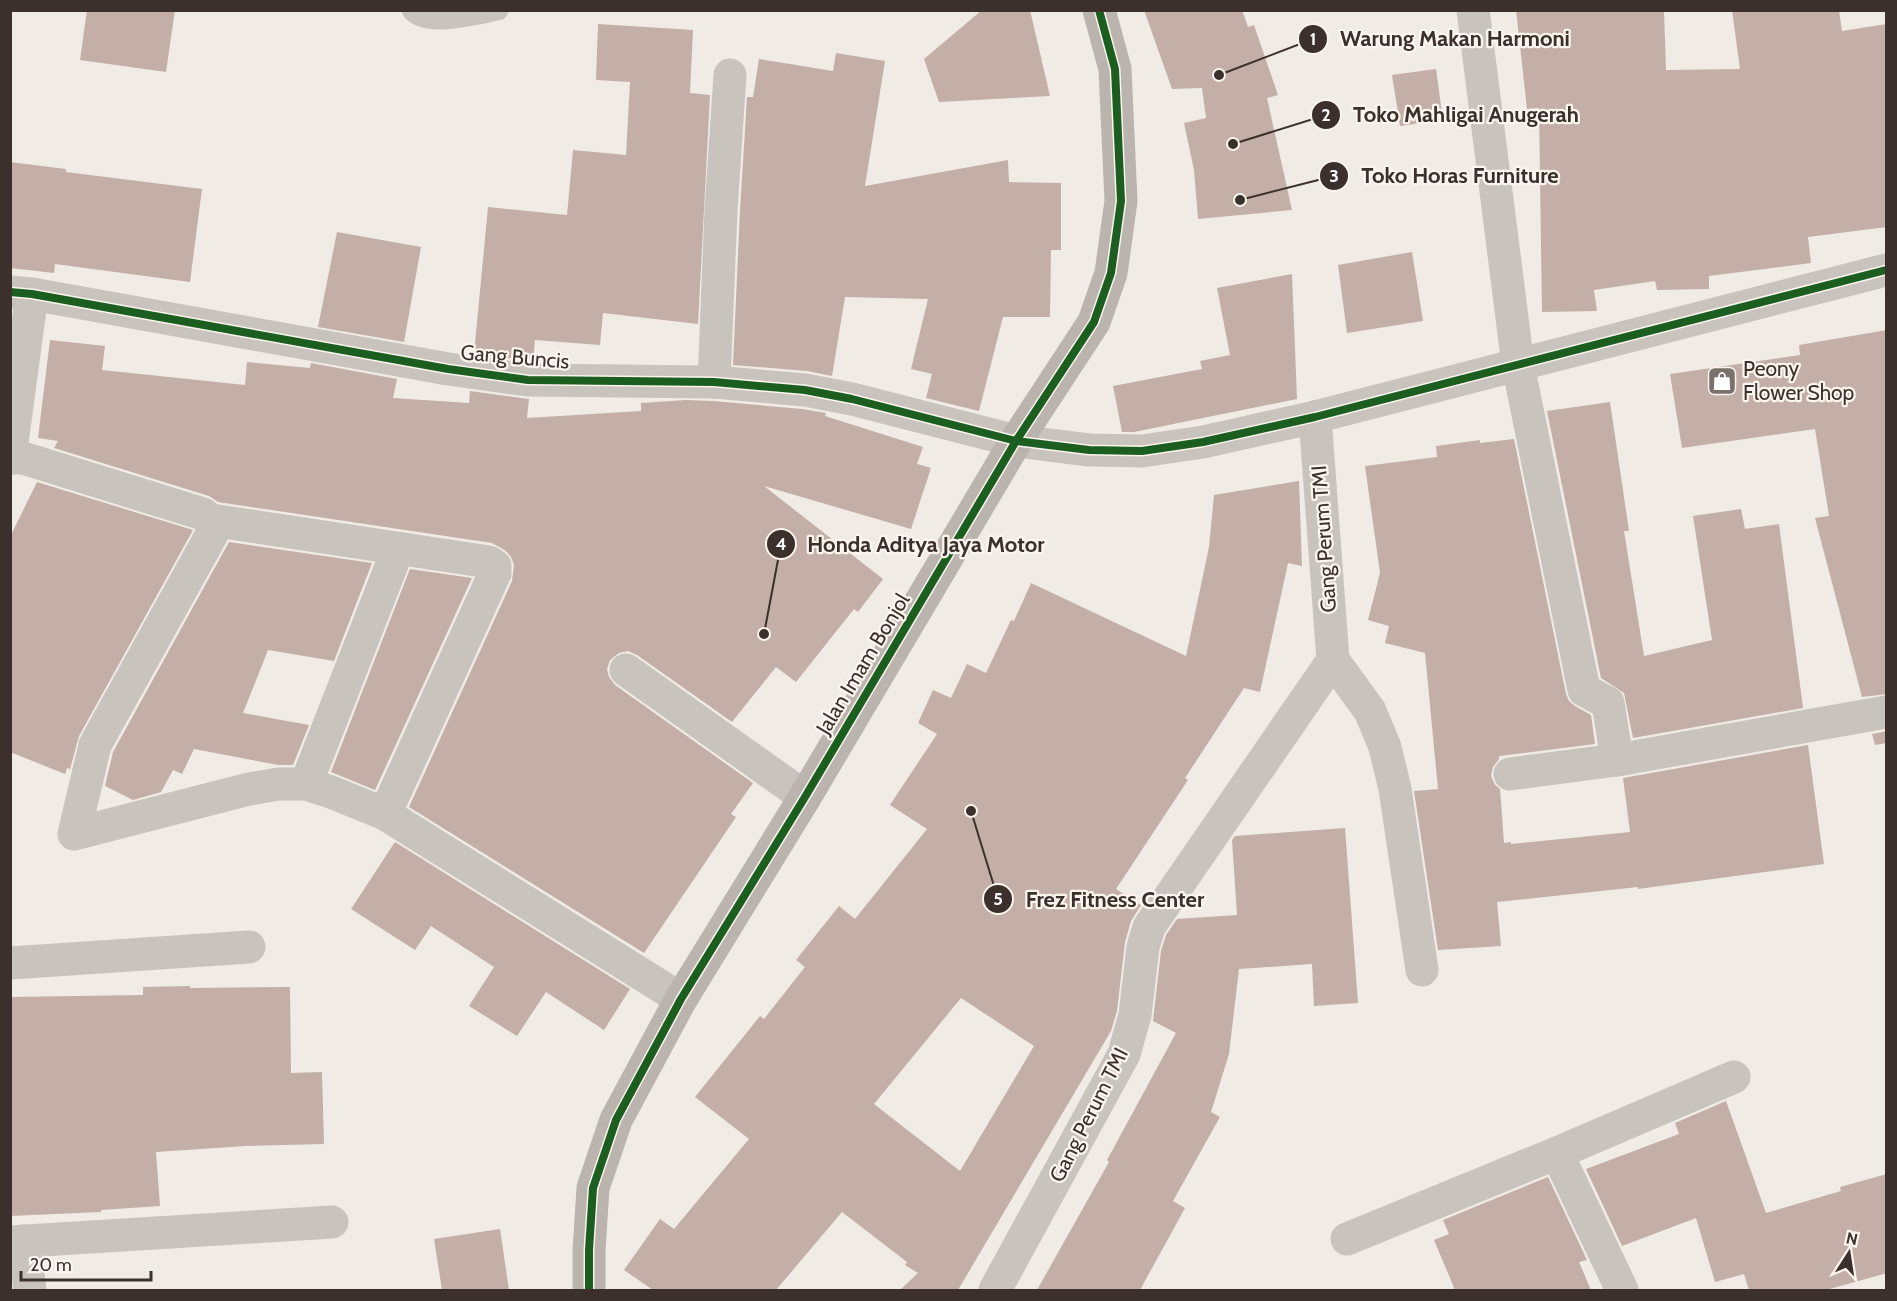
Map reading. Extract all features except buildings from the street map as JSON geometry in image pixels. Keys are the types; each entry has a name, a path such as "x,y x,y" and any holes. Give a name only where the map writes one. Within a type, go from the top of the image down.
{"street":[{"name":"Jalan Imam Bonjol","path":"589,1290 589,1250 594,1188 616,1120 681,999 806,797 1016,441 1094,322 1111,273 1121,201 1115,69 1100,10"},
{"path":"1473,10 1518,365 1584,690 1608,703 1617,760"},
{"path":"714,382 721,210 730,75"},
{"name":"Gang Buncis","path":"21,293 448,369 528,380 714,382 805,390 852,399 1016,441 1089,450 1142,451 1203,442 1315,417 1887,270"},
{"path":"21,293 10,458 23,458 147,496 203,514 211,520 489,562 495,566 495,573 385,814"},
{"name":"Gang Perum TMI","path":"995,1290 1124,1054 1135,1015 1143,947 1149,927 1333,660 1315,417"},
{"path":"211,520 212,534 95,745 74,834 249,789 279,784 306,784 385,814 681,999"},
{"path":"306,784 398,549"},
{"path":"1333,660 1370,711 1385,747 1395,789 1422,970"},
{"path":"626,670 806,797"},
{"path":"1510,774 1617,760 1887,712"},
{"path":"10,963 249,947"},
{"path":"1347,1239 1734,1077"},
{"path":"1557,1153 1622,1290"},
{"path":"30,1290 17,1241 332,1222"}],"lane":[{"path":"412,10 415,14 433,20 498,10"}],"cycle path":[{"path":"589,1290 593,1188 616,1120 681,999 805,797 1016,441 1094,322 1111,273 1121,201 1115,69 1099,10"},
{"path":"10,292 32,294 448,369 528,380 714,382 805,390 852,399 1016,441 1089,450 1142,451 1203,442 1315,417 1886,270"}],"place":[{"name":"Warung Makan Harmoni","path":"1219,75"},
{"name":"Toko Mahligai Anugerah","path":"1233,144"},
{"name":"Toko Horas Furniture","path":"1240,200"},
{"name":"Peony Flower Shop","path":"1722,381"},
{"name":"Honda Aditya Jaya Motor","path":"764,634"},
{"name":"Frez Fitness Center","path":"971,811"}]}
